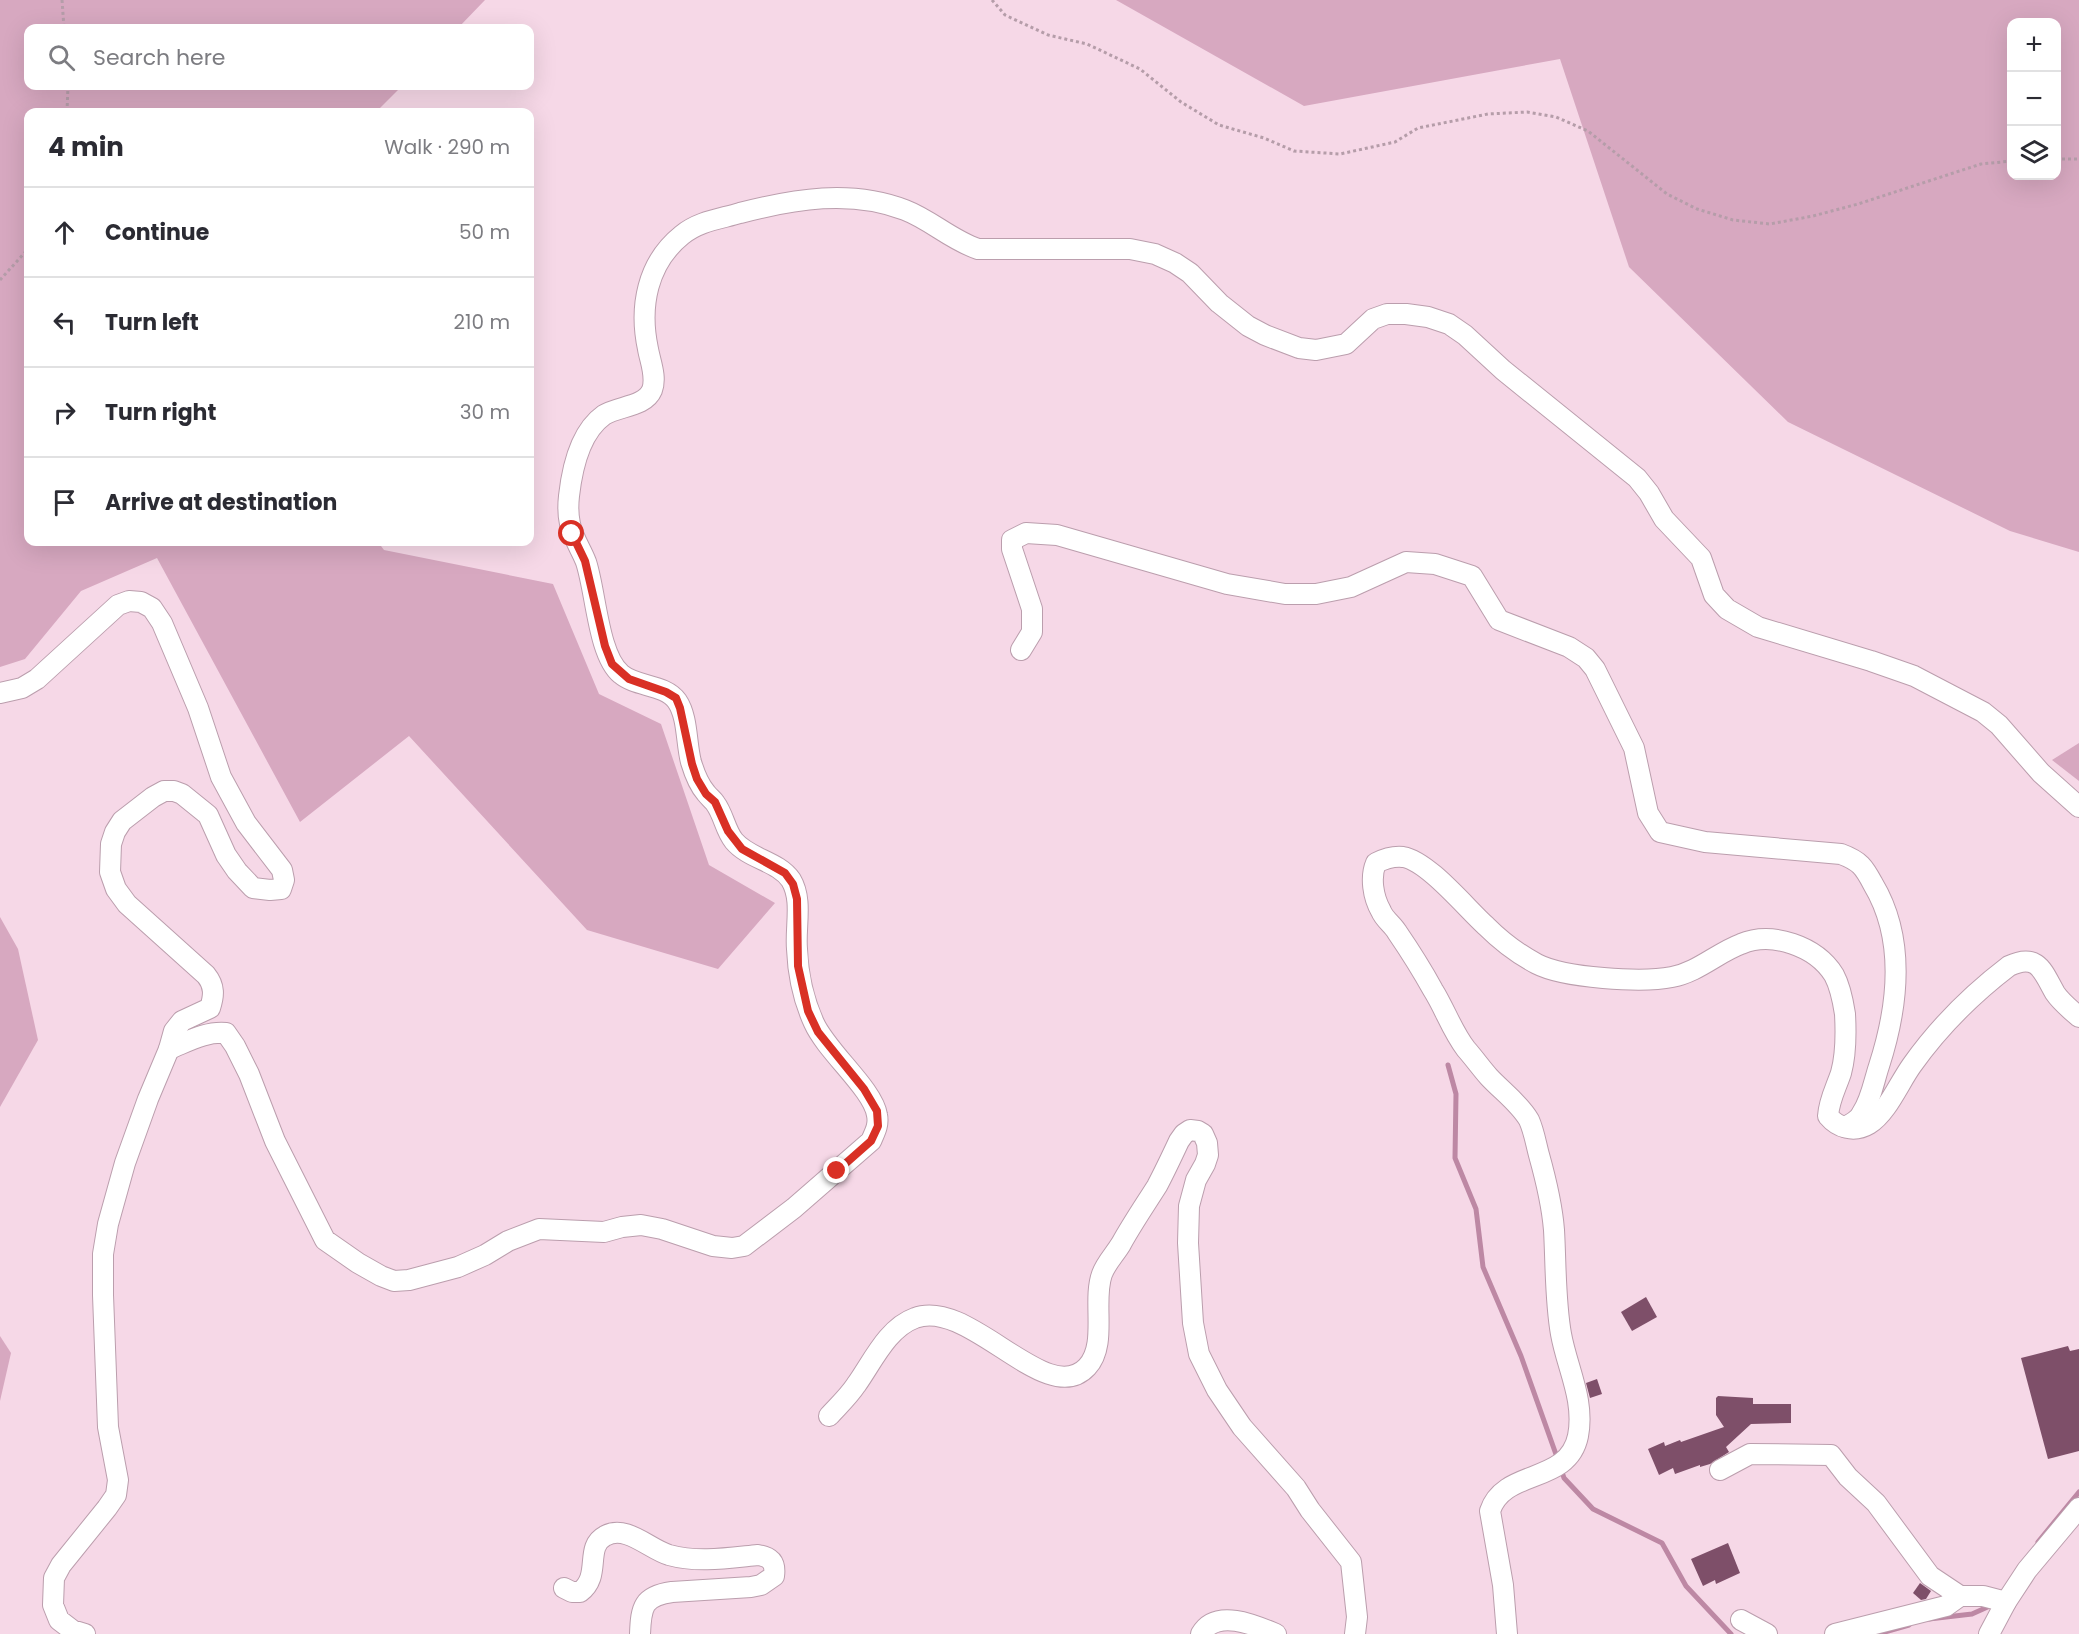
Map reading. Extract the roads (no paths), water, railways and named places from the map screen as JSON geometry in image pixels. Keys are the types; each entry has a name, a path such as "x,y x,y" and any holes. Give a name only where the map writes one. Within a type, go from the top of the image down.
{"street":[{"path":"169,1049 217,1032 226,1033 249,1074 274,1142 325,1240 358,1263 394,1281 409,1280 458,1267 485,1255 508,1241 539,1229 604,1232 641,1225 662,1229 713,1246 732,1248 744,1246 794,1208 871,1141 878,1126 877,1111 864,1089 818,1032 808,1011 798,966 797,899 793,884 785,873 742,849 728,831 715,802 706,794 697,779 676,698 666,692 629,679 612,664 605,646 585,561 572,534 569,519 569,498 579,449 594,424 607,413 646,398 654,387 644,326 645,300 650,278 659,259 671,243 688,230 704,222 772,204 797,200 822,197 882,203 925,219 962,244 978,249 1130,249 1155,254 1190,273 1220,303 1248,326 1299,348 1316,350 1346,344 1373,319 1387,314 1428,316 1449,324 1637,478 1664,519 1701,558 1714,596 1727,609 1758,627 1914,676 1983,712 1999,725 2041,773 2079,807"},
{"path":"1021,650 1032,632 1032,609 1012,549 1012,540 1026,533 1057,535 1227,584 1285,594 1316,594 1351,587 1406,562 1435,564 1472,576 1498,620 1569,647 1586,658 1595,669 1634,748 1648,813 1660,832 1705,842 1842,854 1856,859 1864,867 1884,902 1886,910 1896,951 1895,993 1883,1053 1867,1101 1862,1114 1845,1127"},
{"path":"0,693 22,688 37,679 118,605 129,601 141,602 152,608 162,623 198,708 221,777 246,823 282,870 284,880 281,889 253,888 226,855 208,815 182,794 174,791 164,791 153,797 122,821 111,844 110,872 116,890 127,904 212,982 213,997 210,1008 182,1021 174,1031 125,1163 108,1224 103,1254 108,1416 118,1480 116,1495 61,1565 54,1578 53,1605 59,1620 72,1630 85,1634"},
{"path":"1507,1634 1503,1585 1490,1512 1493,1503 1512,1485 1559,1465 1572,1454 1578,1436 1579,1412 1576,1389 1561,1337 1556,1295 1551,1203 1529,1120 1464,1046 1434,990 1395,929 1381,912 1372,874 1376,863 1403,857 1432,872 1449,891 1510,947 1539,966 1570,974 1607,979 1670,978 1688,973 1722,952 1760,939 1777,940 1811,952 1825,963 1842,994 1845,1028 1842,1070 1828,1104 1828,1116 1836,1125 1845,1127 1861,1128 1872,1123 1884,1110 1912,1065 1941,1027 1980,989 2003,970 2018,962 2026,961 2045,971 2056,994 2079,1017"},
{"path":"829,1416 846,1399 894,1332 915,1317 929,1315 954,1319 1027,1363 1053,1375 1065,1377 1087,1367 1094,1356 1097,1342 1101,1275 1157,1185 1179,1141 1190,1130 1198,1131 1203,1134 1207,1143 1208,1155 1192,1192 1189,1206 1188,1243 1193,1323 1199,1354 1217,1390 1242,1427 1296,1488 1310,1510 1351,1562 1357,1617 1355,1634"},
{"path":"1720,1470 1749,1454 1831,1455 1848,1477 1876,1503 1930,1576 1960,1596 1983,1596 2006,1602"},
{"path":"1989,1634 2027,1570 2079,1508"},
{"path":"564,1588 572,1592 580,1592 587,1587 592,1578 596,1546 603,1536 616,1532 628,1534 650,1548 669,1555 706,1560 758,1555 765,1556 773,1562 774,1576 761,1585 672,1592 650,1598 644,1605 640,1616 640,1634"},
{"path":"1835,1634 1946,1606 1960,1596"},
{"path":"1201,1634 1210,1623 1219,1620 1255,1625 1276,1634"},
{"path":"1741,1620 1767,1634"}],"waterway":[{"path":"1448,1065 1456,1094 1455,1158 1476,1209 1483,1267 1521,1356 1558,1460"},
{"path":"1561,1469 1564,1478 1593,1509 1662,1543 1686,1586 1731,1634"},
{"path":"2038,1542 2079,1492"},
{"path":"1929,1619 1972,1614 1992,1605"},
{"path":"1878,1634 1909,1625"}]}
